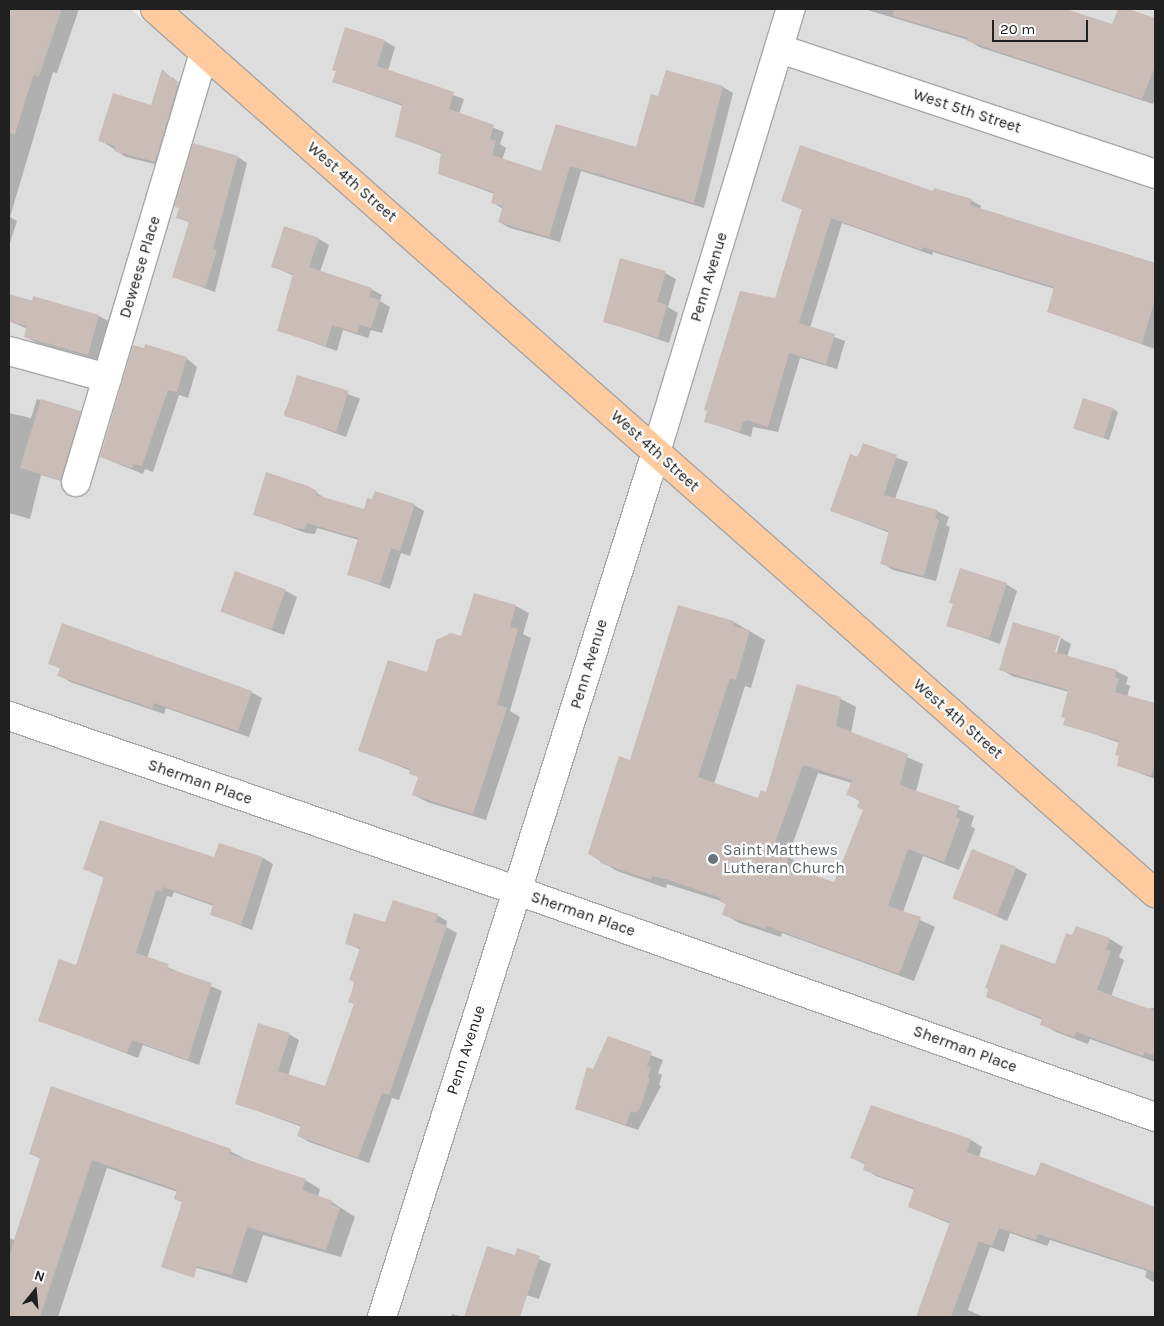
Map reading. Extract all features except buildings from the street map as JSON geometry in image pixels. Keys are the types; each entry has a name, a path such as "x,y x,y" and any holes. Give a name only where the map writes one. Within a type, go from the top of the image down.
{"main road":[{"name":"West 4th Street","path":"155,9 1155,892"}],"street":[{"name":"Penn Avenue","path":"382,1317 656,452 791,9"},
{"name":"West 5th Street","path":"780,49 1155,174"},
{"name":"Deweese Place","path":"76,482 204,53"},
{"path":"9,350 107,378"},
{"name":"Sherman Place","path":"9,716 518,891 1155,1117"}],"shaded area":[{"path":"62,9 131,9 150,26 155,9 1155,9 1155,1317 9,1317 9,67 39,77"}],"place":[{"name":"Saint Matthews Lutheran Church","path":"713,859"}]}
